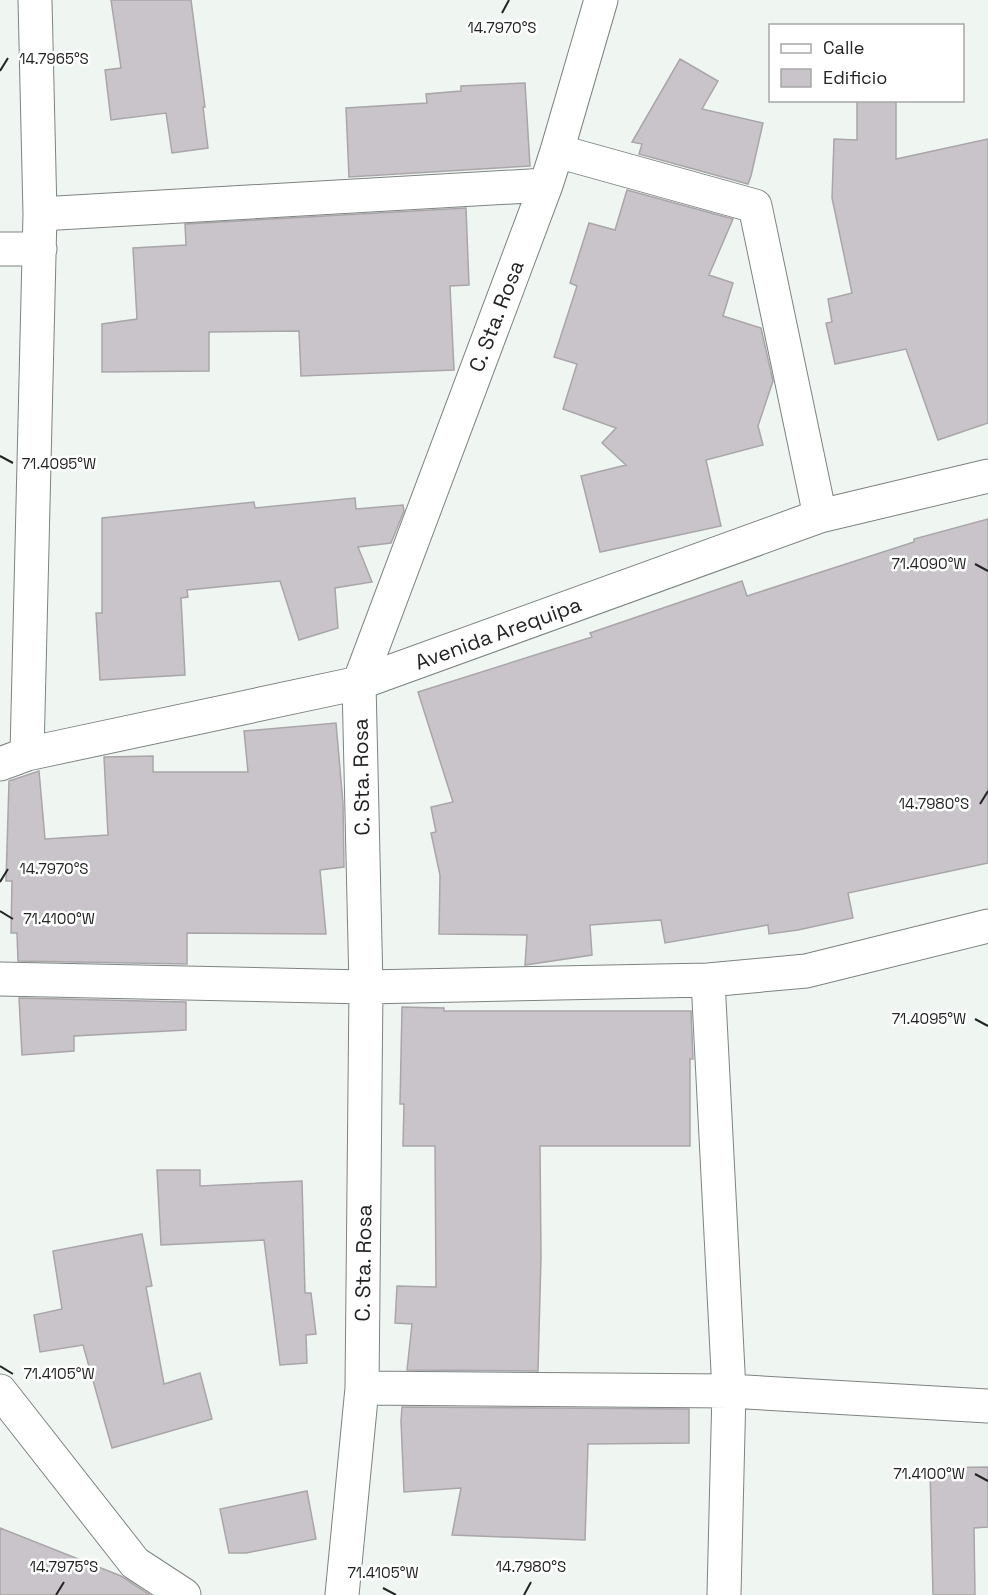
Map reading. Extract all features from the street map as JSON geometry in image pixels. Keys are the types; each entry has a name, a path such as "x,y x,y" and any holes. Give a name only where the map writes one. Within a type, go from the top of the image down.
{"street":[{"path":"14,759 40,249 35,0"},
{"name":"C. Sta. Rosa","path":"342,1595 362,1388 366,987 359,683 546,185 600,0"},
{"path":"557,151 755,206 820,516"},
{"path":"40,214 546,185"},
{"path":"0,249 40,249"},
{"name":"Avenida Arequipa","path":"14,759 359,683 820,516 988,476"},
{"path":"0,979 366,987 708,980 806,971 988,926"},
{"path":"708,980 729,1391 724,1595"},
{"path":"362,1388 729,1391 988,1406"},
{"path":"0,1391 135,1563 184,1595"}],"building":[{"path":"111,0 191,0 208,148 172,153 166,113 111,120 105,70 121,68"},
{"path":"680,59 718,81 702,109 763,123 748,184 639,154 642,144 632,142"},
{"path":"525,83 530,166 349,177 346,108 427,103 426,94 461,91 461,86"},
{"path":"857,102 896,102 896,159 988,139 988,423 938,440 906,349 835,364 826,323 832,322 828,299 852,293 832,198 834,139 857,140"},
{"path":"627,190 733,219 709,275 733,283 723,316 761,328 773,381 758,426 763,445 706,460 721,526 600,552 581,476 626,465 602,443 616,428 563,409 577,364 554,357 577,286 570,283 589,223 615,230"},
{"path":"466,208 469,285 450,286 454,370 301,376 299,331 209,332 209,371 102,372 102,324 137,319 133,248 186,245 185,224"},
{"path":"355,498 356,509 403,505 404,511 391,543 358,547 372,582 335,588 338,628 299,640 280,581 187,590 188,597 181,598 185,675 100,680 96,613 102,613 102,518 254,502 255,508"},
{"path":"988,519 988,863 848,893 853,918 769,934 768,925 665,943 661,920 590,925 592,955 525,965 527,935 439,934 440,875 431,833 436,832 431,807 453,802 418,692 592,637 590,633 742,581 747,596 914,542 914,539"},
{"path":"336,723 343,803 344,867 320,870 326,934 187,933 187,964 18,961 17,933 11,933 12,881 6,881 9,781 39,771 45,839 108,835 104,757 153,756 153,772 248,772 244,731"},
{"path":"19,998 186,1002 186,1030 74,1036 74,1051 22,1055"},
{"path":"402,1007 444,1008 444,1011 691,1011 693,1059 690,1059 690,1146 540,1146 541,1256 538,1371 407,1370 412,1324 395,1323 397,1286 436,1287 435,1146 403,1146 404,1104 400,1104"},
{"path":"157,1170 200,1170 200,1186 302,1181 305,1293 311,1293 316,1334 306,1335 307,1363 280,1365 264,1240 161,1245"},
{"path":"142,1234 152,1286 146,1287 164,1384 200,1373 212,1419 112,1448 83,1345 40,1352 34,1315 62,1309 53,1251"},
{"path":"402,1407 689,1409 689,1443 588,1444 585,1540 452,1535 461,1488 404,1492"},
{"path":"988,1467 988,1527 974,1528 975,1595 933,1595 930,1468"},
{"path":"307,1491 316,1539 246,1553 229,1553 220,1509"},
{"path":"0,1528 121,1576 150,1595 0,1595"}]}
